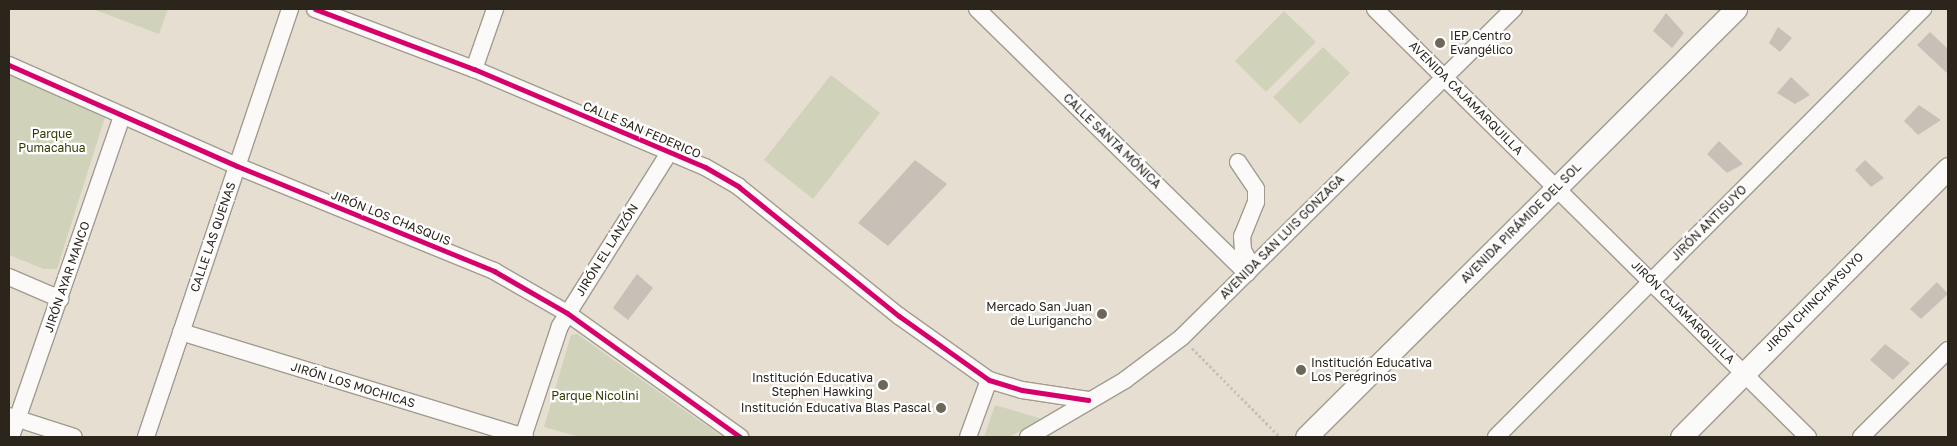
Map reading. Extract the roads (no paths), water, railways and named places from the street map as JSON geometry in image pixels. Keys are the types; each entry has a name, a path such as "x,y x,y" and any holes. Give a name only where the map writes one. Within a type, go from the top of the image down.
{"main road":[{"name":"AVENIDA PIRÁMIDE DEL SOL","path":"1306,437 1736,9"},
{"name":"JIRÓN CHINCHAYSUYO","path":"1681,437 1743,372 1948,168"}],"street":[{"name":"CALLE LAS QUENAS","path":"146,437 290,9"},
{"name":"CALLE SAN FEDERICO","path":"315,9 474,69 670,151 739,187 899,316 989,380 1022,390 1088,400"},
{"path":"474,69 495,9"},
{"name":"CALLE SANTA MÓNICA","path":"977,9 1250,270"},
{"name":"AVENIDA CAJAMARQUILLA","path":"1375,9 1557,188"},
{"name":"AVENIDA SAN LUIS GONZAGA","path":"1028,437 1124,380 1182,337 1514,9"},
{"name":"JIRÓN ANTISUYO","path":"1499,435 1923,9"},
{"name":"JIRÓN LOS CHASQUIS","path":"9,65 237,166 494,271 568,313 740,437"},
{"name":"JIRÓN AYAR MANCO","path":"11,437 13,418 60,299 122,116"},
{"name":"JIRÓN EL LANZÓN","path":"524,437 560,326 670,151"},
{"path":"1238,162 1256,189 1256,202 1242,236 1243,250 1250,270"},
{"name":"JIRÓN CAJAMARQUILLA","path":"1557,188 1808,437"},
{"path":"9,277 60,299"},
{"name":"JIRÓN LOS MOCHICAS","path":"181,332 524,437"},
{"path":"1861,437 1948,350"},
{"path":"968,437 989,380"},
{"path":"13,418 74,437"}],"place":[{"name":"IEP Centro Evangélico","path":"1440,43"},
{"name":"Mercado San Juan de Lurigancho","path":"1102,314"},
{"name":"Institución Educativa Los Peregrinos","path":"1301,370"},
{"name":"Institución Educativa Stephen Hawking","path":"883,385"},
{"name":"Institución Educativa Blas Pascal","path":"941,408"}],"park label":[{"name":"Parque Pumacahua","path":"52,141"},
{"name":"Parque Nicolini","path":"595,396"}]}
